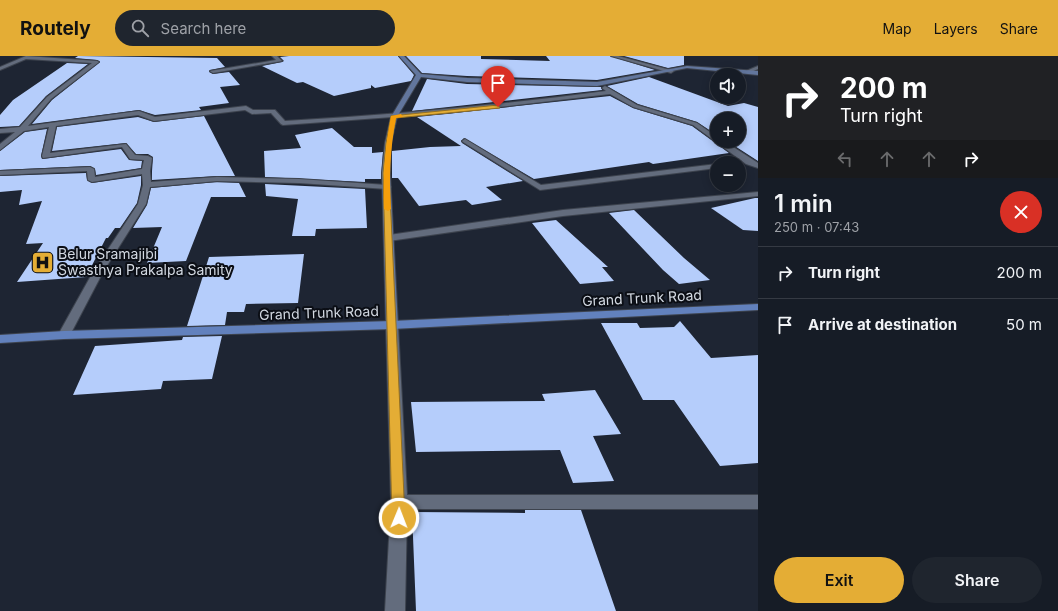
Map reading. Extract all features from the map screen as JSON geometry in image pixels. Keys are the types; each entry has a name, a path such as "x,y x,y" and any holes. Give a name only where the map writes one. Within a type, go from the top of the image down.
{"main road":[{"path":"401,56 419,75 467,80 597,84 687,67 749,71 758,73"},
{"path":"392,325 386,173 388,143 394,116 418,79 419,75"},
{"name":"Grand Trunk Road","path":"0,339 64,335 392,325 758,307"}],"street":[{"path":"213,72 280,61 274,56"},
{"path":"613,56 671,70"},
{"path":"0,69 28,57 97,62 49,98 22,129 0,148"},
{"path":"749,71 758,67"},
{"path":"597,84 635,106 695,124 710,134"},
{"path":"0,131 139,113 154,119 246,108 252,112 273,111 283,123 394,116 521,104 610,92"},
{"path":"53,124 46,156 124,145 133,157 148,158 146,171 147,185 142,204 98,272 64,335"},
{"path":"465,141 540,188 710,167"},
{"path":"729,148 749,162 758,166"},
{"path":"0,173 90,169 92,180 146,171"},
{"path":"147,185 217,179 299,181 387,187"},
{"path":"389,238 564,213 758,194"},
{"path":"392,325 400,502 395,611"},
{"path":"400,502 758,502"}],"building":[{"path":"78,56 217,58 225,67 210,70 209,72 213,74 229,72 240,85 220,87 229,103 199,107 201,110 155,115 139,110 32,124 52,100 100,62 97,60 75,58"},
{"path":"398,56 414,75 411,81 375,88 371,85 371,88 334,96 303,82 297,83 262,66 282,62 284,61 280,57"},
{"path":"406,56 481,56 481,59 550,61 546,56 610,56 655,70 597,80 467,76 422,73"},
{"path":"624,56 684,56 684,65 668,68"},
{"path":"67,63 88,64 46,96 19,126 0,127 0,115 13,100"},
{"path":"649,77 710,99 710,104 723,104 728,106 746,104 758,107 758,161 738,148 746,148 746,112 710,112 710,130 697,122 638,104 607,86"},
{"path":"427,79 467,84 601,87 602,90 412,111"},
{"path":"610,96 633,108 692,126 710,139 710,148 722,148 729,153 653,164 649,162 534,179 464,138 461,141 462,143 523,181 486,187 502,200 472,205 466,200 419,206 398,178 392,178 392,151 430,147 461,146 417,117"},
{"path":"204,116 235,176 152,180 153,157 148,154 136,154 126,143 52,151 57,127 138,117 154,122"},
{"path":"332,128 354,147 372,147 372,153 383,152 381,179 365,179 365,182 265,177 264,151 301,148 295,135"},
{"path":"47,129 41,156 42,159 121,149 129,160 142,161 141,168 96,175 95,169 90,166 0,170 0,151 25,132"},
{"path":"86,173 87,180 92,183 141,176 141,185 137,203 120,228 115,228 108,238 106,238 86,277 17,282 43,243 26,244 42,201 19,205 22,190 0,192 0,176"},
{"path":"217,182 239,183 246,197 211,197 186,261 147,263 162,227 133,228 147,205 151,188"},
{"path":"265,184 365,189 367,228 316,229 315,236 292,236 298,199 266,196"},
{"path":"758,198 758,231 743,230 711,208"},
{"path":"634,210 684,258 710,280 679,284 663,270 609,213"},
{"path":"556,220 608,267 602,267 614,281 580,284 532,223"},
{"path":"304,254 298,303 246,304 244,312 227,312 225,325 187,326 209,257"},
{"path":"680,321 711,358 758,355 758,463 720,466 674,400 643,400 601,323 637,323 640,328 674,327"},
{"path":"222,336 212,379 163,381 161,389 73,395 95,346 182,340 183,337"},
{"path":"595,390 621,434 593,436 614,481 573,483 560,450 416,452 411,402 545,401 542,394"},
{"path":"525,510 581,510 616,611 416,611 412,512 525,513"}],"slow traffic":[{"path":"388,209 386,173 388,143 394,116 401,116"}],"place":[{"name":"Belur Sramajibi Swasthya Prakalpa Samity","path":"43,262"}],"route":[{"path":"399,518 400,502 386,173 388,143 394,116 498,107"}]}
